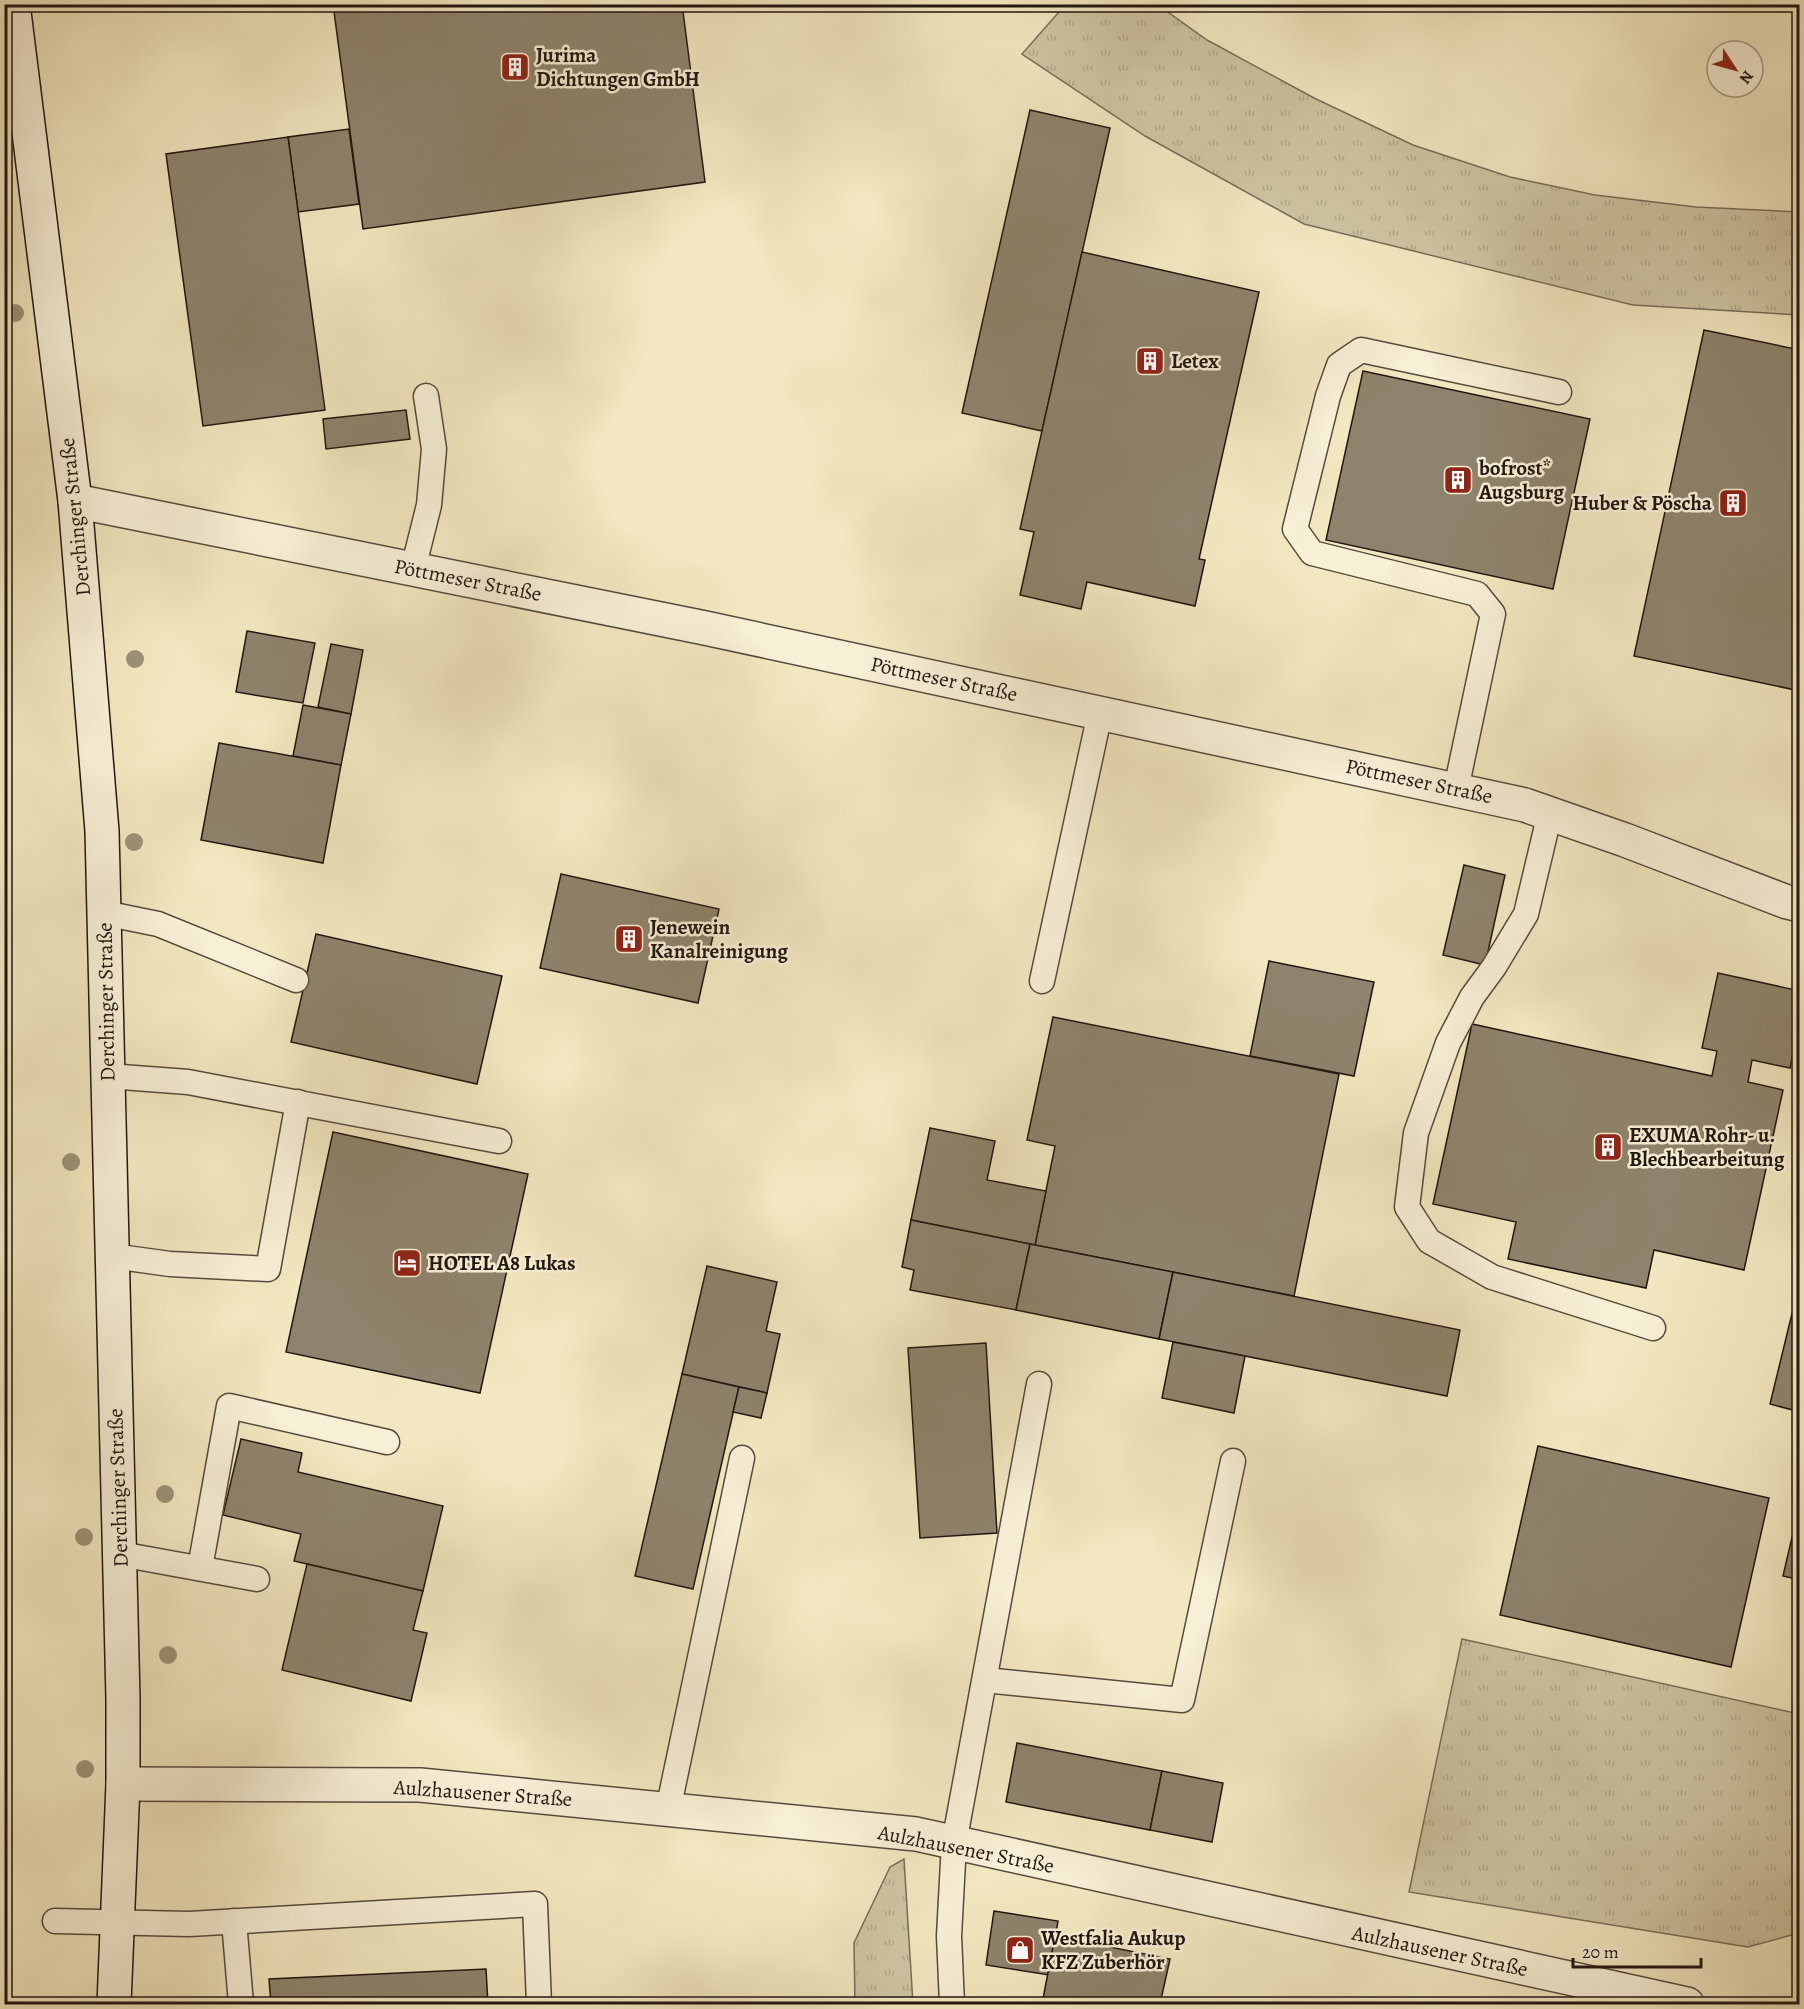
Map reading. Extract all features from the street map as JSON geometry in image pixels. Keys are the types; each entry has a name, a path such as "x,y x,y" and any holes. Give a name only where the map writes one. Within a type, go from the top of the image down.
{"street":[{"name":"Derchinger Straße","path":"13,4 75,501 100,807 120,1554 123,1784 114,2004"},
{"name":"Pöttmeser Straße","path":"75,501 717,630 1526,805 1800,905"},
{"name":"Aulzhausener Straße","path":"123,1784 420,1785 916,1834 1687,2004"}],"lane":[{"path":"1456,789 1493,614 1477,594 1312,553 1295,529 1328,396 1339,365 1361,350 1559,392"},
{"path":"413,569 429,505 434,449 426,396"},
{"path":"1042,981 1100,713"},
{"path":"1550,813 1526,914 1494,967 1472,997 1448,1043 1416,1133 1407,1207 1430,1241 1492,1277 1653,1328"},
{"path":"104,913 158,924 296,980"},
{"path":"108,1076 188,1082 499,1141"},
{"path":"112,1256 170,1264 268,1269 298,1102"},
{"path":"952,2004 949,1936 954,1843 1039,1384"},
{"path":"200,1568 229,1406 387,1443"},
{"path":"668,1810 742,1458"},
{"path":"985,1680 1182,1700 1233,1461"},
{"path":"120,1554 257,1580"},
{"path":"55,1921 189,1924 535,1904 539,2004"},
{"path":"234,1921 241,2004"}],"green space":[{"path":"1065,5 1158,5 1207,40 1314,98 1413,145 1510,177 1595,195 1696,207 1799,212 1799,315 1633,305 1304,224 1145,136 1022,54"},
{"path":"1462,1639 1799,1714 1799,1933 1748,1947 1409,1892"},
{"path":"904,1859 913,2004 855,2004 854,1943 890,1867"}],"building":[{"name":"Jurima Dichtungen GmbH","path":"333,4 682,4 705,182 363,229"},
{"path":"1030,110 1110,128 1042,431 962,413"},
{"path":"349,129 359,204 298,212 288,137"},
{"path":"288,137 325,410 203,426 166,154"},
{"name":"Letex","path":"1082,252 1259,292 1199,559 1205,560 1195,606 1087,582 1081,609 1020,595 1034,532 1020,529"},
{"name":"Huber & Pöscha","path":"1704,330 1800,350 1800,691 1634,656"},
{"name":"bofrost* Augsburg","path":"1363,371 1590,419 1553,589 1326,540"},
{"path":"406,410 410,439 326,449 323,419"},
{"path":"247,631 315,643 303,703 236,692"},
{"path":"331,644 363,650 351,714 318,707"},
{"path":"303,705 351,714 341,765 293,756"},
{"path":"219,743 341,765 323,863 201,840"},
{"path":"1464,865 1505,875 1485,965 1443,955"},
{"name":"Jenewein Kanalreinigung","path":"561,874 719,909 698,1003 540,968"},
{"path":"316,934 502,976 477,1084 291,1042"},
{"path":"1269,961 1374,982 1354,1076 1250,1056"},
{"name":"EXUMA Rohr- u. Blechbearbeitung","path":"1718,973 1800,991 1800,1022 1790,1068 1752,1060 1748,1082 1783,1090 1744,1270 1654,1250 1646,1288 1508,1259 1516,1222 1433,1204 1472,1024 1712,1076 1717,1051 1702,1048"},
{"path":"1053,1017 1339,1074 1294,1296 1035,1245 1055,1146 1027,1140"},
{"path":"930,1128 995,1141 987,1180 1046,1191 1035,1245 911,1220"},
{"name":"HOTEL A8 Lukas","path":"333,1132 528,1174 480,1393 286,1352"},
{"path":"911,1220 1030,1244 1016,1310 910,1290 914,1270 902,1267"},
{"path":"1030,1244 1173,1272 1159,1339 1016,1310"},
{"path":"707,1266 777,1282 766,1331 780,1334 767,1393 682,1374"},
{"path":"1173,1272 1460,1330 1447,1396 1159,1339"},
{"path":"1796,1297 1800,1298 1800,1412 1770,1404"},
{"path":"1173,1342 1245,1356 1234,1413 1162,1398"},
{"path":"986,1343 997,1533 920,1538 908,1348"},
{"path":"682,1374 739,1387 693,1589 635,1576"},
{"path":"739,1387 767,1393 761,1418 733,1412"},
{"path":"241,1439 302,1453 298,1472 443,1506 423,1591 294,1561 301,1534 223,1515"},
{"path":"1538,1446 1769,1498 1731,1667 1500,1615"},
{"path":"1800,1503 1800,1580 1783,1576"},
{"path":"307,1564 423,1591 413,1630 427,1633 411,1701 282,1670"},
{"path":"1017,1743 1162,1771 1150,1830 1006,1802"},
{"path":"1162,1771 1223,1783 1212,1842 1150,1830"},
{"name":"Westfalia Aukup KFZ Zuberhör","path":"994,1911 1058,1921 1049,1975 986,1965"},
{"path":"4,1930 9,1930 10,1958 4,1958"},
{"path":"1055,1936 1170,1959 1160,2004 1042,2004"},
{"path":"486,1969 488,2004 271,2004 269,1979"}],"place":[{"name":"Jurima Dichtungen GmbH","path":"515,67"},
{"name":"Letex","path":"1150,361"},
{"name":"bofrost* Augsburg","path":"1458,480"},
{"name":"Huber & Pöscha","path":"1733,503"},
{"name":"Jenewein Kanalreinigung","path":"629,939"},
{"name":"EXUMA Rohr- u. Blechbearbeitung","path":"1608,1147"},
{"name":"HOTEL A8 Lukas","path":"407,1263"},
{"name":"Westfalia Aukup KFZ Zuberhör","path":"1020,1950"}]}
